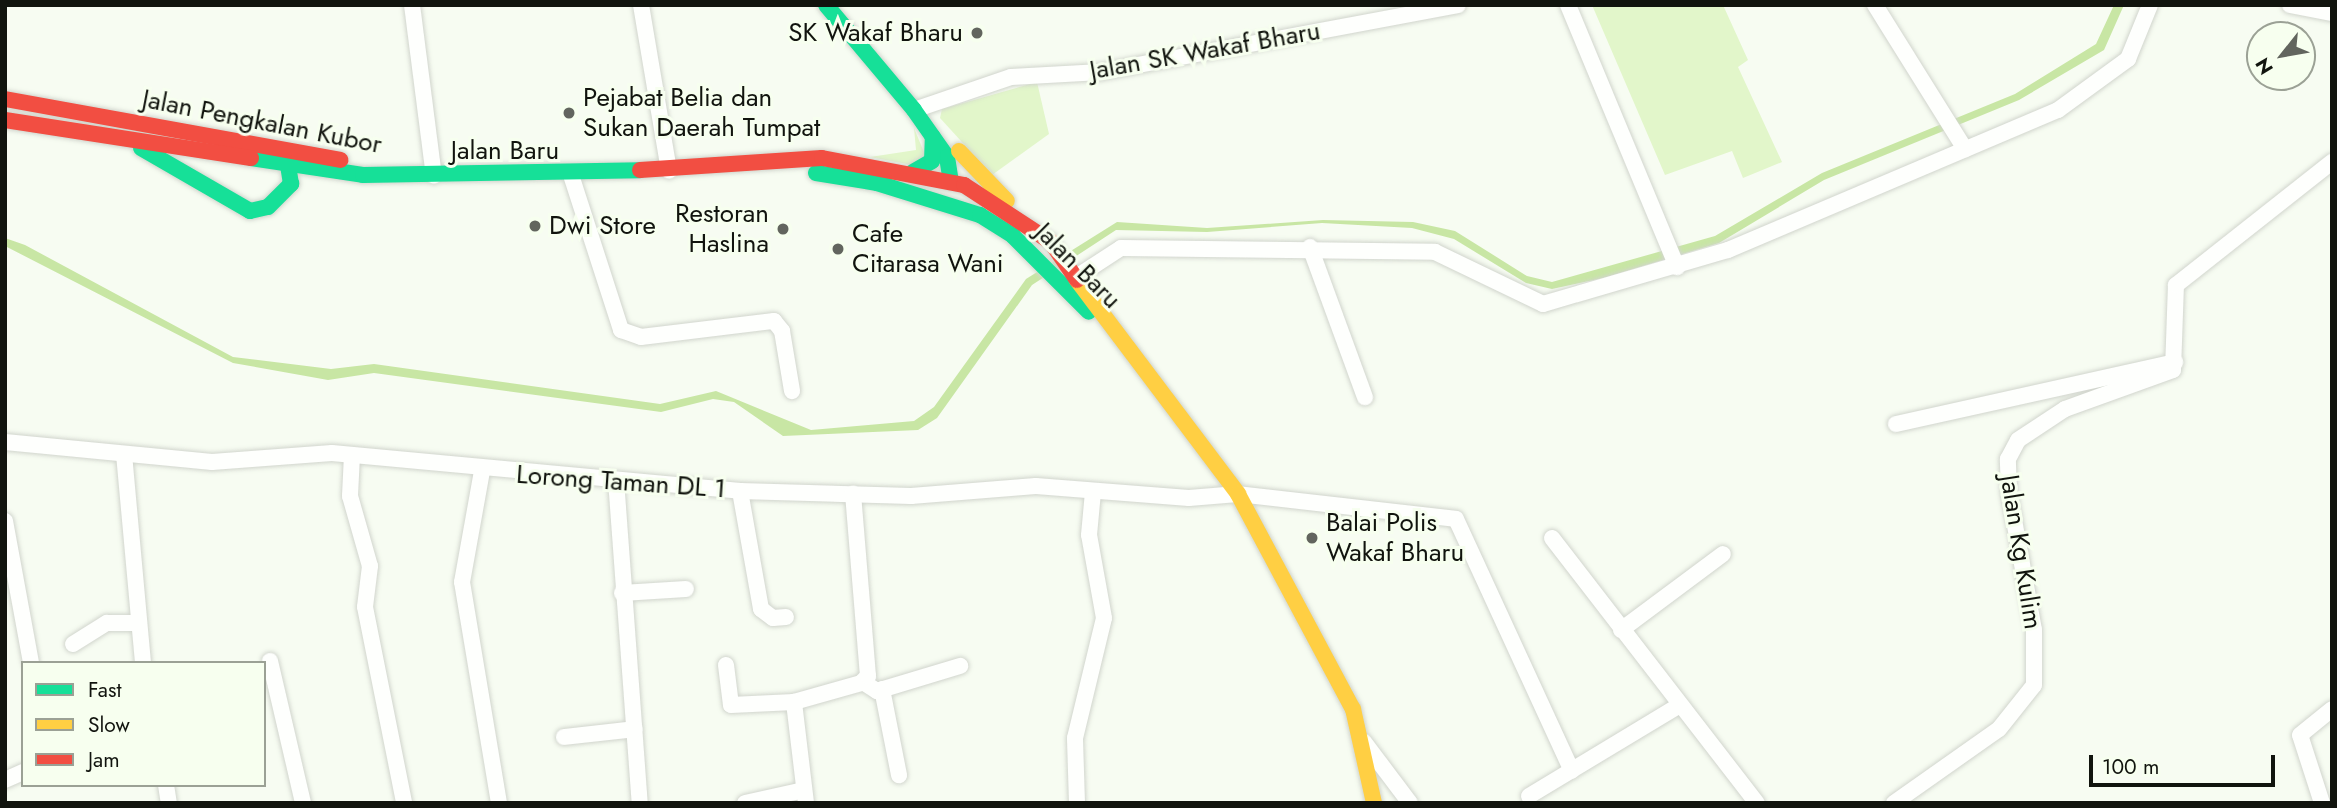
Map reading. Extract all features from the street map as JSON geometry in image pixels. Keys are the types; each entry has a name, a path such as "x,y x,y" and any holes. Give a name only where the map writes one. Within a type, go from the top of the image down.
{"main road":[{"path":"826,5 914,110 947,157 957,186 980,215"},
{"name":"Jalan Pengkalan Kubor","path":"5,99 281,147 403,175"},
{"path":"914,110 1026,220"},
{"name":"Jalan Pengkalan Kubor","path":"5,120 118,136 293,167 403,175"},
{"path":"118,136 250,211 282,198 293,167 281,147"},
{"path":"913,172 932,161 933,137"},
{"path":"957,186 959,152"},
{"name":"Jalan Baru","path":"403,175 571,176 822,158 913,172 957,186 1026,220 1078,276 1114,336"},
{"name":"Jalan Baru","path":"775,163 917,193 980,215 1021,243 1114,336"},
{"path":"917,193 957,186"},
{"path":"1114,336 1238,494 1338,676 1364,742 1374,803"}],"street":[{"path":"412,5 434,176"},
{"path":"641,5 669,171"},
{"name":"Jalan SK Wakaf Bharu","path":"914,110 1011,77 1101,72 1458,5"},
{"path":"1568,5 1675,263"},
{"path":"1875,5 1965,149"},
{"path":"1078,276 1121,248 1310,247 1435,252 1543,304 1675,263 2058,110 2128,59 2150,5"},
{"path":"2290,5 2332,13"},
{"path":"1896,424 2175,362 2176,285 2332,162"},
{"path":"571,176 621,330 641,337 774,321 782,331 792,391"},
{"path":"1310,247 1365,397"},
{"name":"Jalan Kg Kulim","path":"1894,803 1999,729 2034,685 2037,658 2008,459 2036,426 2065,409 2157,380 2175,362"},
{"path":"2029,396 2036,426"},
{"name":"Lorong Taman DL 1","path":"5,442 242,462 307,453 352,455 482,471 740,491 853,495 1035,486 1189,498 1238,494 1456,519 1572,771"},
{"path":"124,454 141,590 135,623 143,661"},
{"path":"352,455 350,495 370,566 365,607 404,803"},
{"path":"482,471 462,582 499,803"},
{"path":"616,480 622,593 640,803"},
{"path":"740,491 761,609 773,618 786,617"},
{"path":"1077,803 1075,738 1104,618 1089,535 1093,492"},
{"path":"853,495 869,671 863,682"},
{"path":"5,521 31,661"},
{"path":"1552,538 1678,706 1757,803"},
{"path":"1620,630 1723,554"},
{"path":"622,593 686,589"},
{"path":"73,644 107,623 135,623"},
{"path":"270,660 303,803"},
{"path":"726,665 731,705 794,702 863,682 882,689 960,666"},
{"path":"882,689 899,775"},
{"path":"745,803 805,796 794,702"},
{"path":"1529,796 1678,706"},
{"path":"2322,803 2300,735 2332,709"},
{"path":"564,737 635,729"},
{"path":"1364,742 1410,803"},
{"path":"5,780 21,773"}],"shaded area":[{"path":"1592,5 1723,5 1748,60 1738,67 1782,162 1743,178 1732,151 1665,175"},
{"path":"2114,5 2124,5 2104,50 2019,100 1824,180 1719,243 1603,278 1552,289 1526,283 1454,239 1412,228 1322,223 1207,232 1116,230 1032,285 937,418 918,430 783,436 734,402 713,399 661,412 374,373 328,380 233,363 5,246 5,238 25,245 233,357 331,369 374,364 660,404 716,391 811,430 914,421 934,407 1026,279 1117,222 1207,228 1323,220 1413,222 1455,231 1527,276 1552,282 1715,236 1822,173 2015,94 2096,44"},
{"path":"1037,82 1049,134 992,175 940,118 942,109"},
{"path":"914,128 926,157 912,165 870,157 916,150"}],"traffic: fast":[{"path":"826,5 914,110 947,157 951,181"},
{"path":"913,172 932,161 933,137"},
{"path":"141,148 250,211 268,207 291,184 286,153"},
{"path":"251,158 363,175 640,170"},
{"path":"816,173 877,183 980,215 1013,236 1089,312"}],"traffic: slow":[{"path":"959,151 1007,201"},
{"path":"1077,280 1238,494 1353,709 1374,803"}],"traffic: jam":[{"path":"5,99 341,160"},
{"path":"5,120 251,158"},
{"path":"640,170 822,158 964,185 1051,242 1077,280"}],"place":[{"name":"SK Wakaf Bharu","path":"977,33"},
{"name":"Pejabat Belia dan Sukan Daerah Tumpat","path":"569,113"},
{"name":"Dwi Store","path":"535,226"},
{"name":"Restoran Haslina","path":"783,229"},
{"name":"Cafe Citarasa Wani","path":"838,249"},
{"name":"Balai Polis Wakaf Bharu","path":"1312,538"}]}
